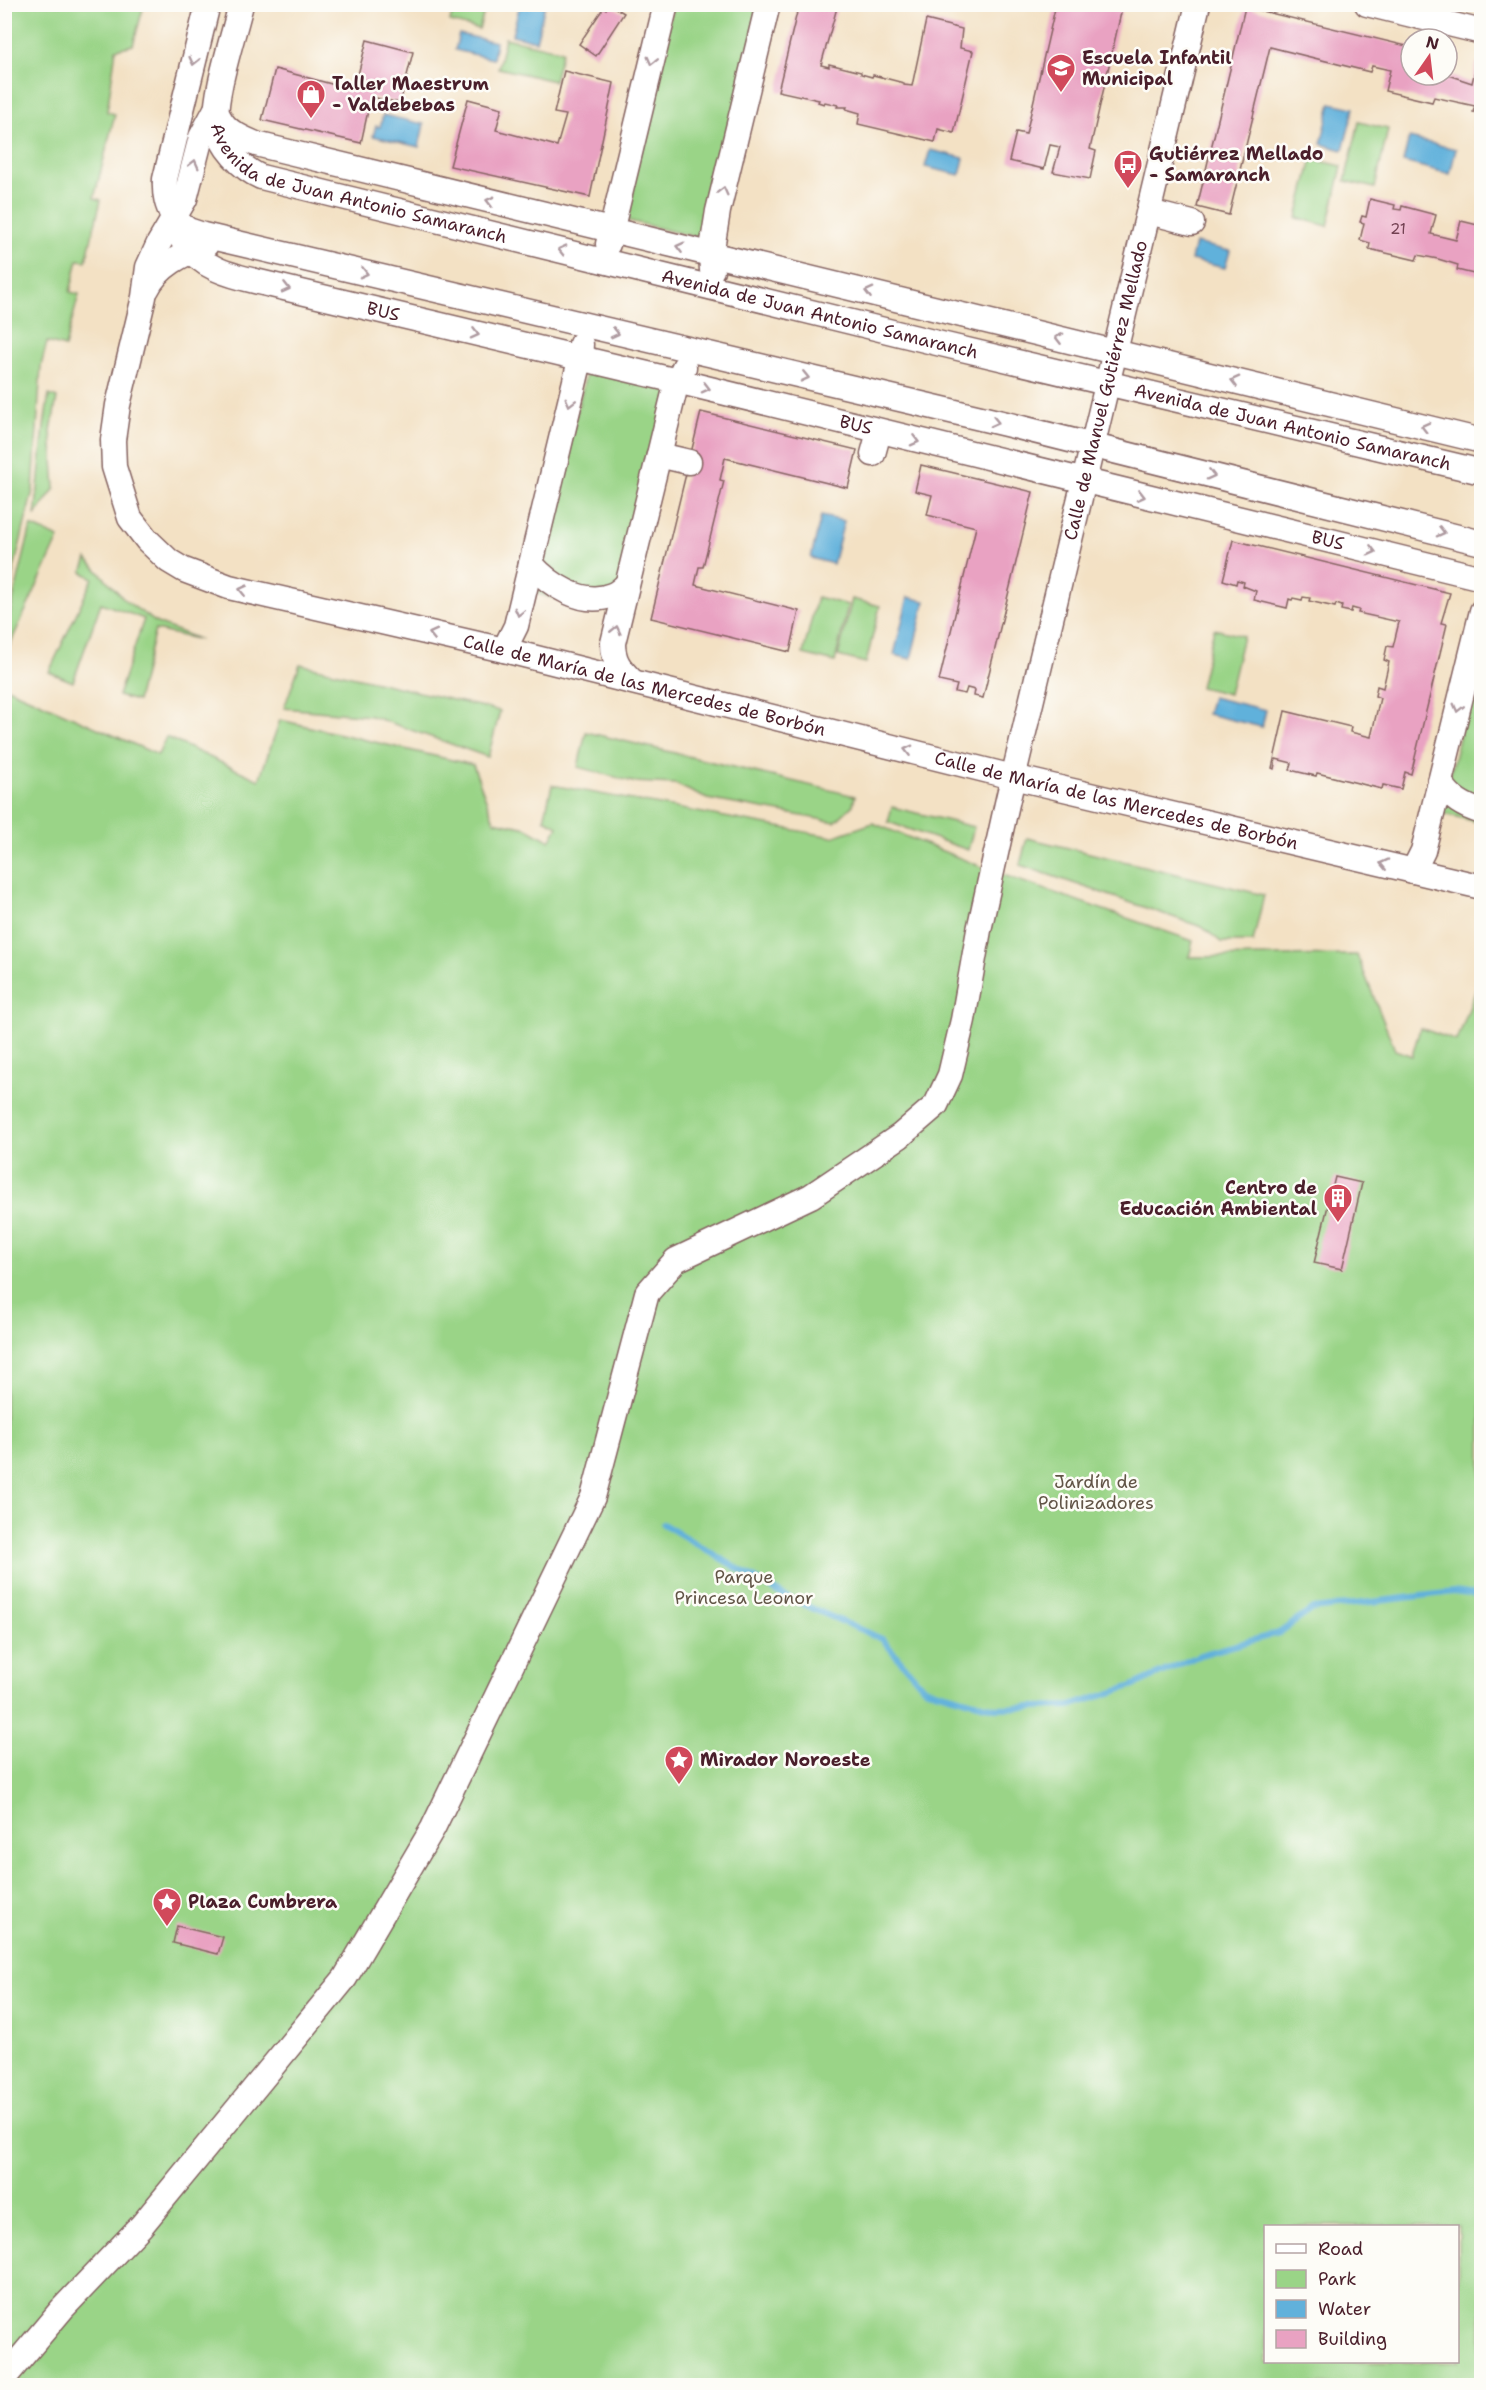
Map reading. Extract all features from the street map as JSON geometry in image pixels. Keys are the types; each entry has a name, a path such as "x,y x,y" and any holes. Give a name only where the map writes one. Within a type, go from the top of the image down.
{"street":[{"path":"191,251 183,241 166,202 165,179 208,4"},
{"name":"Calle de María de las Mercedes de Borbón","path":"241,4 218,100 201,137 185,199 159,243 148,267 144,297 118,405 113,440 114,467 129,518 147,540 170,561 184,570 229,587 504,650 1013,777 1482,887"},
{"path":"596,258 609,242 666,4"},
{"path":"720,288 711,268 718,211 768,4"},
{"name":"Calle de Manuel Gutiérrez Mellado","path":"4,2378 62,2309 142,2225 345,1978 433,1828 593,1497 647,1293 676,1260 811,1196 900,1136 936,1105 950,1075 1013,777 1198,4"},
{"path":"1367,4 1482,32"},
{"path":"218,100 223,124 238,136 256,144 1482,441"},
{"name":"Avenida de Juan Antonio Samaranch","path":"218,100 217,127 228,148 244,166 261,177 1482,472"},
{"path":"1149,212 1192,223"},
{"path":"174,219 188,230 229,241 1093,446 1482,543"},
{"path":"144,297 150,284 162,270 191,251 208,244 229,241"},
{"name":"BUS","path":"191,251 208,264 229,274 580,360 677,381 876,443 1084,482 1482,578"},
{"path":"504,650 516,626 580,360 581,342 578,324"},
{"path":"632,681 618,667 613,656 613,643 677,381 683,368 700,352"},
{"path":"659,455 688,462"},
{"path":"531,564 545,579 578,596 599,598 613,595 627,584"},
{"path":"1413,871 1423,851 1482,611"},
{"path":"1440,782 1450,796 1462,805 1482,812"}],"green space":[{"path":"5,4 144,5 133,45 116,49 107,112 115,114 94,198 101,200 86,261 78,260 70,292 79,294 65,347 47,342 41,366 33,490 5,606"},
{"path":"454,4 486,5 479,29 450,22"},
{"path":"673,5 762,5 704,239 621,219"},
{"path":"505,38 562,51 554,81 498,68"},
{"path":"1359,122 1388,129 1375,188 1345,181"},
{"path":"1312,159 1342,166 1328,226 1297,218"},
{"path":"587,370 671,390 617,613 533,593"},
{"path":"49,395 57,398 51,431 55,488 35,516 42,440"},
{"path":"31,526 59,538 7,651 5,650 5,634"},
{"path":"87,559 126,601 157,623 201,640 155,630 137,701 118,696 144,619 101,603 73,682 49,672 93,578 82,572"},
{"path":"817,597 848,605 835,662 803,654"},
{"path":"852,599 880,606 866,663 838,656"},
{"path":"1214,629 1243,636 1229,694 1200,687"},
{"path":"1481,646 1481,823 1441,813"},
{"path":"300,664 500,711 488,757 371,716 284,708"},
{"name":"Parque Princesa Leonor","path":"5,687 158,755 166,737 259,780 280,720 473,765 494,821 527,828 550,841 558,826 544,819 552,785 832,837 873,823 992,871 1193,941 1189,957 1357,955 1395,1050 1412,1056 1420,1028 1457,1041 1481,976 1481,2385 5,2386"},
{"path":"586,732 855,796 853,805 835,822 707,799 675,784 633,782 578,767"},
{"path":"892,807 974,827 968,850 888,822"},
{"path":"1027,838 1264,895 1253,942 1221,942 1202,927 1020,865"}],"water":[{"path":"520,4 545,5 536,41 512,35"},
{"path":"459,34 496,42 493,59 455,50"},
{"path":"1331,103 1354,108 1343,150 1321,144"},
{"path":"383,115 424,124 419,147 373,136 376,126 380,127"},
{"path":"1409,138 1456,149 1450,174 1403,162"},
{"path":"930,150 964,158 960,175 925,167"},
{"path":"1195,243 1230,251 1225,268 1191,260"},
{"path":"821,516 844,521 833,564 811,558"},
{"path":"908,597 925,601 911,659 894,655"},
{"path":"1212,697 1266,710 1262,727 1207,714"}],"building":[{"path":"609,4 624,13 596,56 579,44 604,7 606,9"},
{"path":"799,4 838,4 821,65 829,67 829,64 872,77 873,75 904,83 904,85 912,86 926,20 962,29 960,48 973,51 954,133 938,129 935,142 858,124 860,113 846,109 847,107 837,107 838,105 825,102 824,104 818,102 819,100 778,91"},
{"path":"1056,4 1123,4 1090,149 1096,151 1090,179 1053,172 1060,147 1050,145 1044,169 1009,161 1016,132 1026,134"},
{"path":"1245,7 1399,44 1399,87 1459,87 1459,79 1472,83 1477,62 1482,64 1482,114 1473,112 1475,106 1434,97 1432,102 1385,91 1390,70 1372,66 1370,72 1270,47 1229,215 1197,207"},
{"path":"367,40 413,52 400,103 371,97 361,143 262,120 275,69 354,90"},
{"path":"564,71 614,83 590,197 450,166 468,99 502,108 496,130 557,146 566,115 554,113"},
{"path":"1370,199 1395,205 1394,209 1401,210 1402,206 1436,215 1431,234 1456,240 1461,221 1482,226 1482,276 1457,270 1458,265 1438,259 1418,255 1416,260 1369,249 1370,243 1360,240 1364,223 1360,222 1362,216 1366,217"},
{"path":"701,412 857,450 848,488 725,458 720,480 724,481 703,567 699,567 695,585 799,611 790,652 651,618"},
{"path":"921,465 1033,492 983,698 974,696 975,690 967,688 965,694 955,692 957,685 939,681 976,527 927,515 932,495 915,491"},
{"path":"1233,540 1450,593 1441,623 1447,624 1411,774 1405,772 1401,789 1383,785 1382,789 1317,773 1316,776 1290,770 1292,763 1276,759 1274,769 1272,768 1285,711 1351,727 1350,732 1371,737 1380,698 1375,696 1377,686 1383,688 1389,662 1384,660 1387,646 1393,647 1399,622 1358,613 1359,610 1352,608 1351,612 1341,610 1342,606 1336,604 1335,607 1309,601 1310,598 1289,599 1287,608 1254,600 1256,591 1243,586 1244,582 1237,580 1236,584 1223,580"},
{"name":"Centro de Educación Ambiental","path":"1335,1177 1362,1183 1342,1269 1314,1263"},
{"path":"177,1926 223,1937 218,1954 173,1943"}],"waterway":[{"path":"663,1524 784,1596 882,1639 924,1688 996,1708 1070,1706 1132,1686 1200,1655 1279,1633 1313,1609 1454,1592 1482,1596"}],"place":[{"name":"Escuela Infantil Municipal","path":"1061,94"},
{"name":"Taller Maestrum - Valdebebas","path":"311,120"},
{"name":"Gutiérrez Mellado - Samaranch","path":"1128,190"},
{"name":"Centro de Educación Ambiental","path":"1338,1224"},
{"name":"Mirador Noroeste","path":"679,1786"},
{"name":"Plaza Cumbrera","path":"167,1928"}],"park label":[{"name":"Jardín de Polinizadores","path":"1096,1492"}]}
